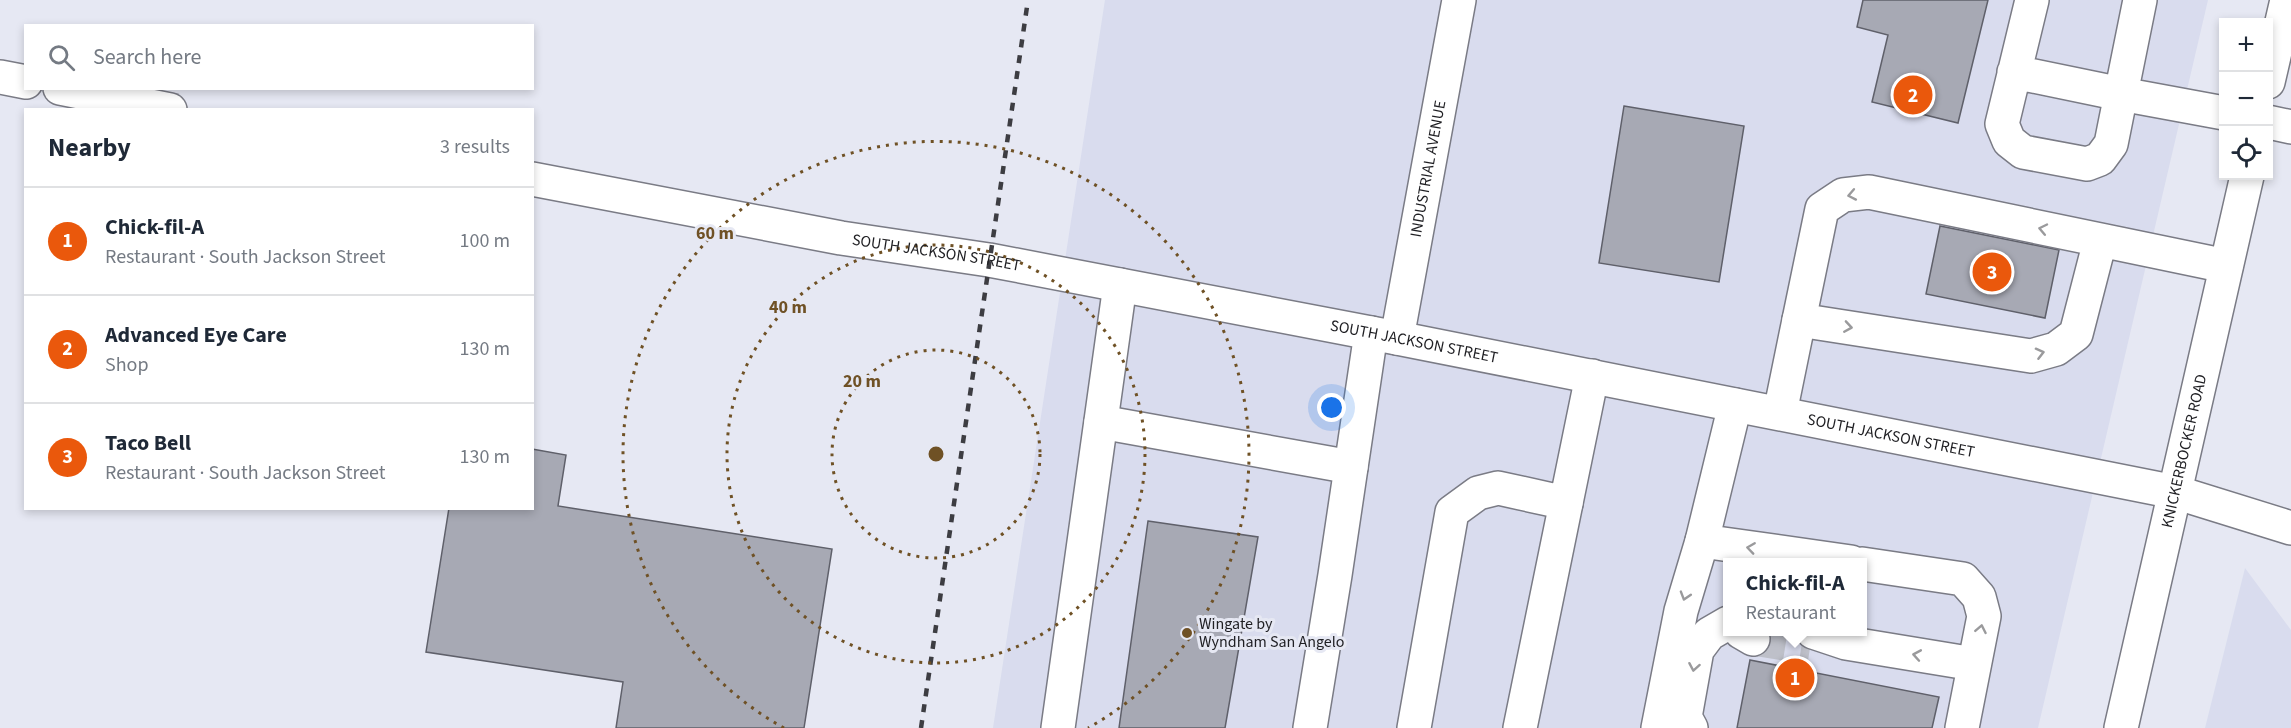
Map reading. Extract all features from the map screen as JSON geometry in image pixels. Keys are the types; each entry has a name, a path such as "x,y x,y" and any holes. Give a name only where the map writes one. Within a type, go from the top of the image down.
{"main road":[{"name":"INDUSTRIAL AVENUE","path":"1310,728 1351,466 1384,335 1459,0"},
{"path":"2032,0 2002,124 2009,141 2023,152 2087,164 2100,159 2111,144 2140,0"},
{"path":"2270,72 2287,0"},
{"path":"2014,72 2219,112"},
{"path":"0,77 24,82"},
{"path":"70,90 160,108"},
{"path":"2273,123 2291,128"},
{"name":"SOUTH JACKSON STREET","path":"534,179 841,238 989,260 1780,413 2175,492 2291,528"},
{"name":"KNICKERBOCKER ROAD","path":"2121,728 2246,180"},
{"path":"1780,413 1822,210 1844,195 1869,192 2226,266"},
{"path":"1800,320 2031,356 2056,350 2076,334 2100,241"},
{"path":"1058,728 1120,285"},
{"path":"1520,728 1592,376"},
{"path":"1658,728 1681,610 1702,540 1735,405"},
{"path":"1101,422 1351,466"},
{"path":"1414,728 1452,512 1478,493 1498,488 1566,503"},
{"path":"1702,540 1824,558"},
{"path":"1867,565 1963,579 1979,597 1984,616 1962,728"},
{"path":"1691,728 1685,717 1697,650 1709,634 1723,631"},
{"path":"1812,640 1846,643 1974,664"}],"shaded area":[{"path":"1105,0 2208,0 2038,728 993,728"},
{"path":"2245,568 2291,630 2291,728 2205,728"}],"building":[{"path":"1863,0 1988,0 1958,123 1872,102 1888,35 1857,27"},
{"path":"1624,106 1744,126 1719,282 1599,263"},
{"path":"1940,226 2059,250 2045,318 1926,294"},
{"path":"534,449 566,455 558,506 832,549 804,728 616,728 623,682 426,652 449,510 534,510"},
{"name":"Wingate by Wyndham San Angelo","path":"1148,521 1258,537 1225,728 1119,728"},
{"path":"1750,660 1939,697 1932,728 1737,728"}],"tunnel":[{"path":"1753,639 1810,648"}],"railway":[{"path":"921,728 1028,0"}],"place":[{"name":"Advanced Eye Care","path":"1913,95"},
{"name":"Taco Bell","path":"1992,272"},
{"name":"Wingate by Wyndham San Angelo","path":"1187,633"},
{"name":"Chick-fil-A","path":"1795,678"}]}
